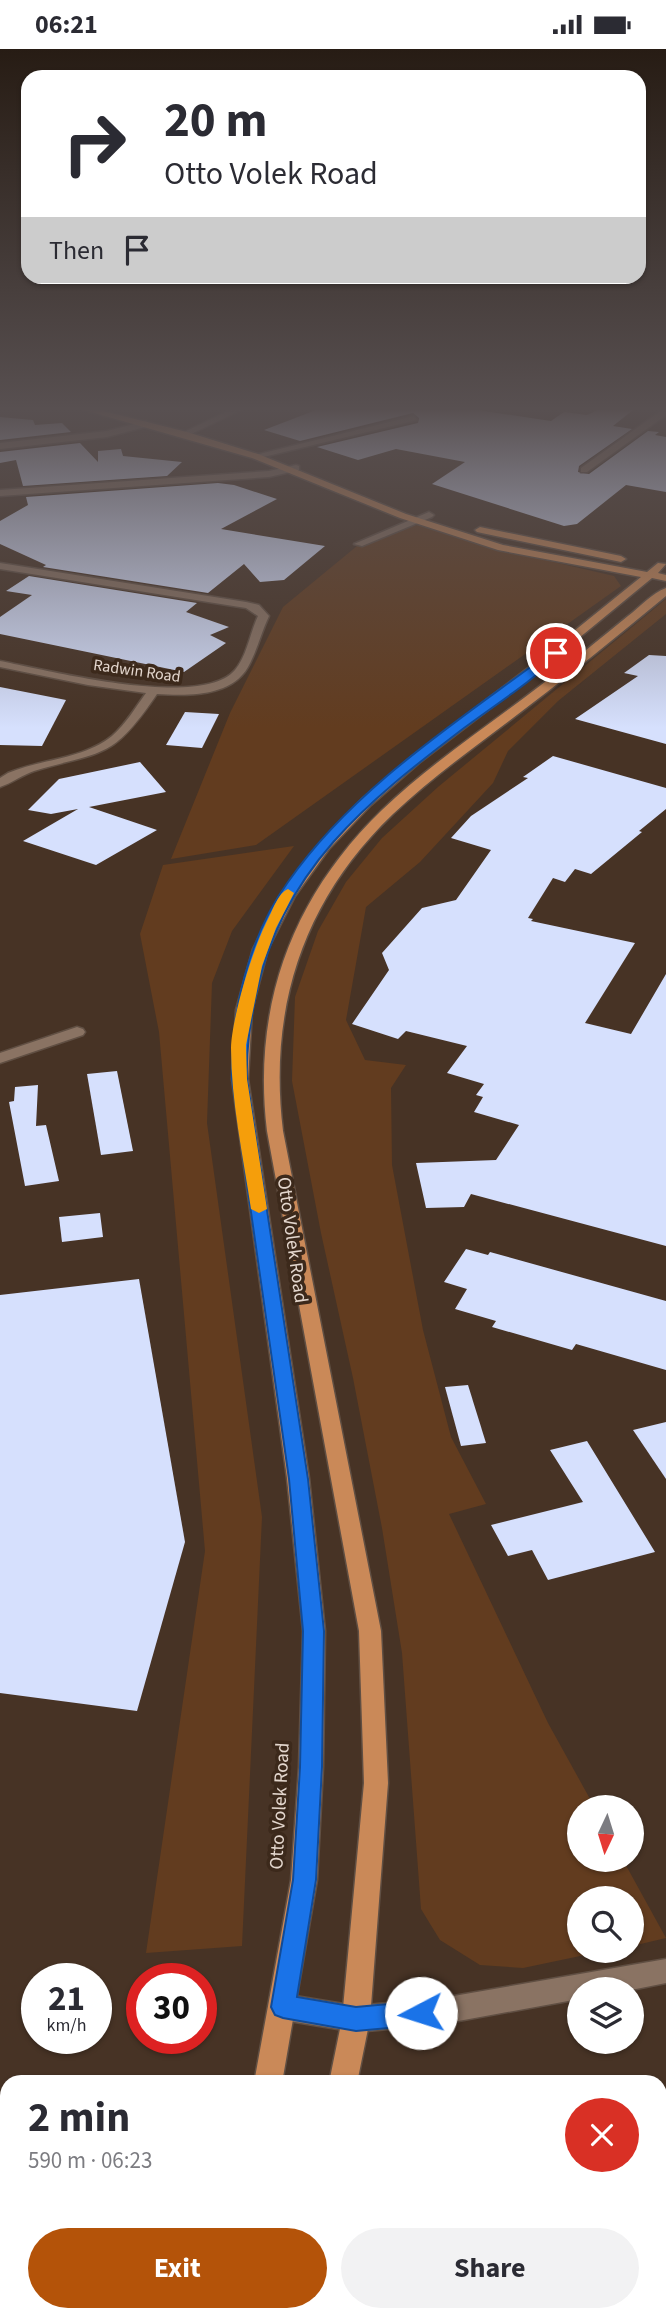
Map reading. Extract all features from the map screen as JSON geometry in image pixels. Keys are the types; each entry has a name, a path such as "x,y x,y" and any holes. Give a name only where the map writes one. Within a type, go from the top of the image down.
{"main road":[{"path":"404,516 501,548 658,584 666,578"},
{"path":"432,516 486,532 664,566 658,584"},
{"name":"Otto Volek Road","path":"270,2075 304,1880 311,1767 314,1631 298,1479 240,1079 238,1045 255,966 292,884 347,819 425,753 556,653 658,584"},
{"name":"Otto Volek Road","path":"345,2075 356,2019 376,1783 370,1632 275,1131 270,1078 276,1013 286,971 319,896 373,827 658,584"}],"street":[{"path":"359,544 426,516"},
{"name":"Radwin Road","path":"0,566 246,605 261,610 264,616 238,674 224,685 186,693 153,691 0,664"},
{"path":"0,783 27,769 104,747 124,731 153,691"},
{"path":"0,1058 77,1032"},
{"path":"283,2007 356,2019 442,2011 666,1971"}],"shaded area":[{"path":"420,524 501,550 614,576 621,586 256,845 171,859 230,713 283,607 357,546"},
{"path":"666,599 666,614 558,701 508,751 493,783 420,862 366,907 346,1020 365,1060 406,1065 391,1088 392,1165 423,1330 451,1437 486,1504 449,1514 548,1723 588,1795 567,1795 567,1873 630,1873 637,1886 567,1886 567,1959 523,1968 480,1965 440,1940 421,1909 402,1653 382,1528 292,1081 295,997 318,931 346,882 382,838 438,787"},
{"path":"294,846 232,931 212,983 207,1123 262,1517 242,1946 146,1953 205,1551 159,1032 140,934 163,865"},
{"path":"644,1898 666,1938 644,1943"}],"building":[{"path":"9,516 245,516 221,529 325,546 284,580 260,582 244,564 208,593 43,567 46,565 0,544 0,521"},
{"path":"533,516 587,516 577,524 564,526"},
{"path":"29,576 197,603 186,612 229,627 210,635 226,643 184,672 0,634 0,617 32,595 6,591"},
{"path":"649,655 666,656 666,744 575,719 638,676 624,673"},
{"path":"0,687 66,700 42,746 0,745"},
{"path":"185,712 219,714 202,748 166,745"},
{"path":"553,756 666,788 666,809 639,831 642,832 591,874 575,869 565,882 553,878 528,918 533,919 531,921 635,943 585,1023 631,1034 666,974 666,1246 471,1194 464,1207 426,1208 416,1163 496,1160 519,1125 474,1112 483,1097 476,1095 484,1084 447,1073 467,1046 406,1031 398,1039 352,1024 389,970 382,953 422,908 456,900 491,850 451,838 471,816 528,778 523,777"},
{"path":"140,762 166,792 89,807 157,830 96,865 23,841 78,809 51,814 28,810 59,779"},
{"path":"117,1071 133,1151 101,1155 87,1074"},
{"path":"38,1085 36,1126 46,1125 59,1181 25,1186 9,1102 14,1101 15,1087"},
{"path":"100,1213 103,1237 62,1242 59,1217"},
{"path":"466,1249 488,1255 490,1252 666,1301 666,1370 576,1344 572,1350 492,1327 496,1321 455,1309 467,1289 444,1282"},
{"path":"139,1279 185,1542 137,1711 0,1693 0,1295"},
{"path":"468,1385 486,1443 461,1446 445,1387"},
{"path":"666,1422 666,1479 633,1430"},
{"path":"587,1441 655,1552 548,1580 532,1550 508,1556 491,1525 583,1502 550,1450"}],"slow traffic":[{"path":"259,1209 240,1079 238,1045 255,966 288,893"}],"route":[{"path":"421,2013 356,2019 283,2007 304,1880 311,1767 314,1631 298,1479 240,1079 238,1045 255,966 270,928 292,884 319,850 347,819 380,790 556,653"}]}
